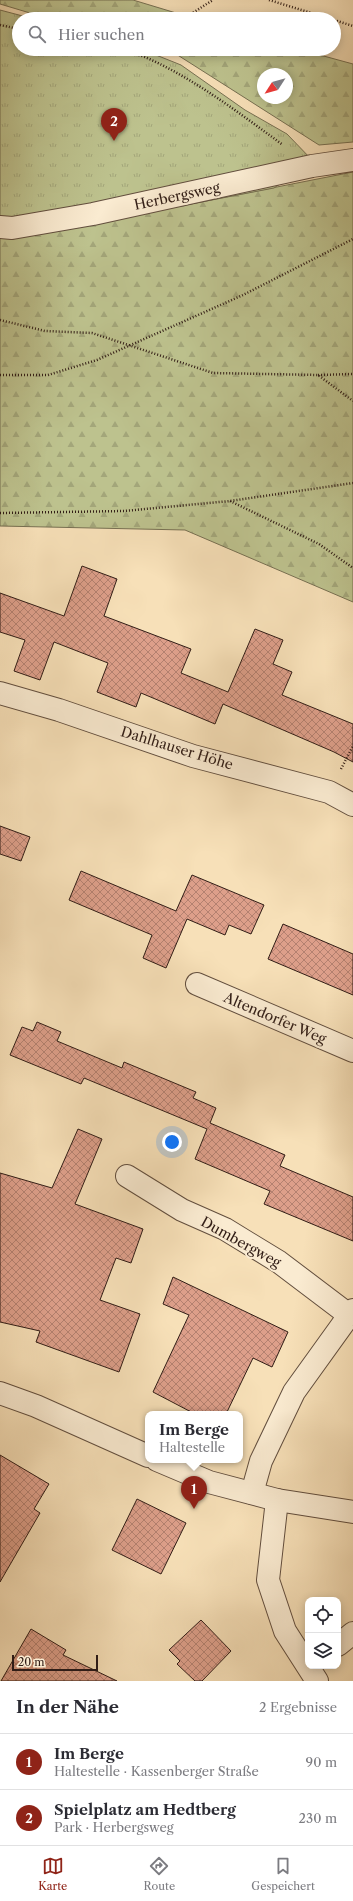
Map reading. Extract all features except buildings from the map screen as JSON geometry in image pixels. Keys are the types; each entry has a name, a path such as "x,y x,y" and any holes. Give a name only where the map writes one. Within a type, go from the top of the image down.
{"street":[{"name":"Herbergsweg","path":"0,227 12,228 93,214 312,166 353,160"},
{"name":"Dahlhauser Höhe","path":"0,692 59,710 193,756 329,792 353,805"},
{"name":"Altendorfer Weg","path":"197,984 353,1051"},
{"name":"Dumbergweg","path":"127,1176 182,1210 225,1229 279,1262 351,1313 294,1392 261,1461 252,1493"},
{"path":"0,1393 36,1406 145,1455"},
{"path":"165,1463 209,1482 277,1500 353,1512"},
{"path":"277,1500 268,1580 285,1631 305,1661"},
{"path":"341,1643 353,1633"},
{"path":"310,1669 316,1681"}],"path":[{"path":"194,12 213,0"},
{"path":"269,0 309,12"},
{"path":"341,22 353,26"},
{"path":"0,25 12,28"},
{"path":"144,56 189,79 233,108 312,166"},
{"path":"0,375 48,375 97,360 243,295 353,239"},
{"path":"0,320 45,331 92,333 213,373 318,375 353,374"},
{"path":"318,375 353,401"},
{"path":"0,513 124,511 230,501 353,483"},
{"path":"230,501 319,544 353,568"}],"green space":[{"path":"0,0 133,0 173,12 27,12 0,4"},
{"path":"0,10 12,13 12,56 158,56 181,65 245,110 287,134 313,161 274,188 56,230 0,236"},
{"path":"179,56 324,56 353,64 353,142 319,145"},
{"path":"353,172 353,602 185,530 0,526 0,236 99,222"}],"place":[{"name":"Spielplatz am Hedtberg","path":"114,141"},
{"name":"Im Berge","path":"194,1509"}]}
